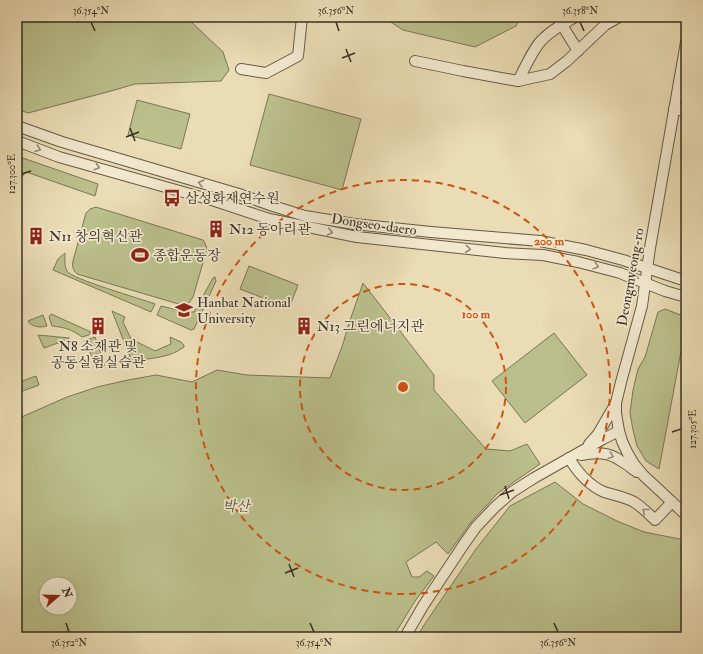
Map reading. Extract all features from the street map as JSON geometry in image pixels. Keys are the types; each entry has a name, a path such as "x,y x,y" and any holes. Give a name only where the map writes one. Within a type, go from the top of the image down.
{"street":[{"path":"241,69 266,73 298,56 302,17"},
{"path":"518,81 538,44 559,21 575,17"},
{"path":"415,61 518,81 550,74 567,61 605,25 619,17"},
{"path":"559,21 578,51"},
{"name":"Deongmyeong-ro","path":"686,42 685,57 674,109 642,306 616,403 619,431 622,441 634,464 643,475 686,515"},
{"path":"674,109 686,111"},
{"name":"Dongseo-daero","path":"17,126 62,142 239,194 304,216 354,224 540,240 586,250 686,281"},
{"name":"Dongseo-daero","path":"17,141 60,157 215,201 269,219 357,237 505,253 543,255 620,273 665,291 686,297"},
{"path":"571,457 598,434 616,403"},
{"path":"405,637 460,550 476,527 495,507 512,492 619,431"},
{"path":"571,457 594,452 608,454 621,460 643,475"},
{"path":"571,457 576,470 594,487 634,503 645,510 655,520 672,502"}],"green space":[{"path":"17,17 186,17 223,52 229,70 221,81 135,84 28,113 17,109"},
{"path":"383,17 521,17 516,26 475,47 403,30"},
{"path":"269,94 361,119 342,190 250,165"},
{"path":"137,100 190,114 181,149 128,135"},
{"path":"17,156 98,184 95,196 26,172 19,180 22,192 17,194"},
{"name":"종합운동장","path":"96,207 203,240 207,249 193,297 189,303 182,305 77,274 73,268 73,261 86,213 90,209"},
{"path":"65,253 66,269 71,275 93,284 155,304 151,312 53,270 58,259"},
{"path":"249,266 298,285 289,308 240,289"},
{"path":"215,277 216,281 194,329 191,330 157,315 161,306 186,312 194,312 213,278"},
{"name":"박산","path":"363,283 434,375 434,390 486,449 510,451 527,444 540,464 498,493 471,522 448,554 436,542 406,562 412,577 419,577 427,571 434,576 415,601 393,637 17,637 17,419 67,397 97,387 156,375 192,382 217,370 247,375 330,378"},
{"path":"665,309 686,317 686,325 659,469 646,461 637,446 630,413 638,369 645,357 658,312"},
{"path":"112,311 125,317 123,322 131,339 155,351 171,344 170,337 181,342 184,347 179,351 167,355 134,361 130,357"},
{"path":"51,314 91,332 89,335 82,337 68,329 52,326 49,317"},
{"path":"43,315 47,326 42,327 31,325 28,321"},
{"path":"554,333 587,375 525,423 492,381"},
{"path":"38,335 69,338 69,339 44,348"},
{"path":"95,337 105,365 95,367 88,346 84,341"},
{"path":"36,376 39,385 20,392 17,387 17,383"},
{"path":"555,482 583,504 617,521 644,532 685,540 686,637 417,637 476,549 510,506"}],"place":[{"name":"삼성화재연수원","path":"172,198"},
{"name":"N12 동아리관","path":"216,229"},
{"name":"N11 창의혁신관","path":"36,236"},
{"name":"종합운동장","path":"140,255"},
{"name":"Hanbat National University","path":"184,310"},
{"name":"N8 소재관 및 공동실험실습관","path":"98,326"},
{"name":"N13 그린에너지관","path":"304,326"}]}
